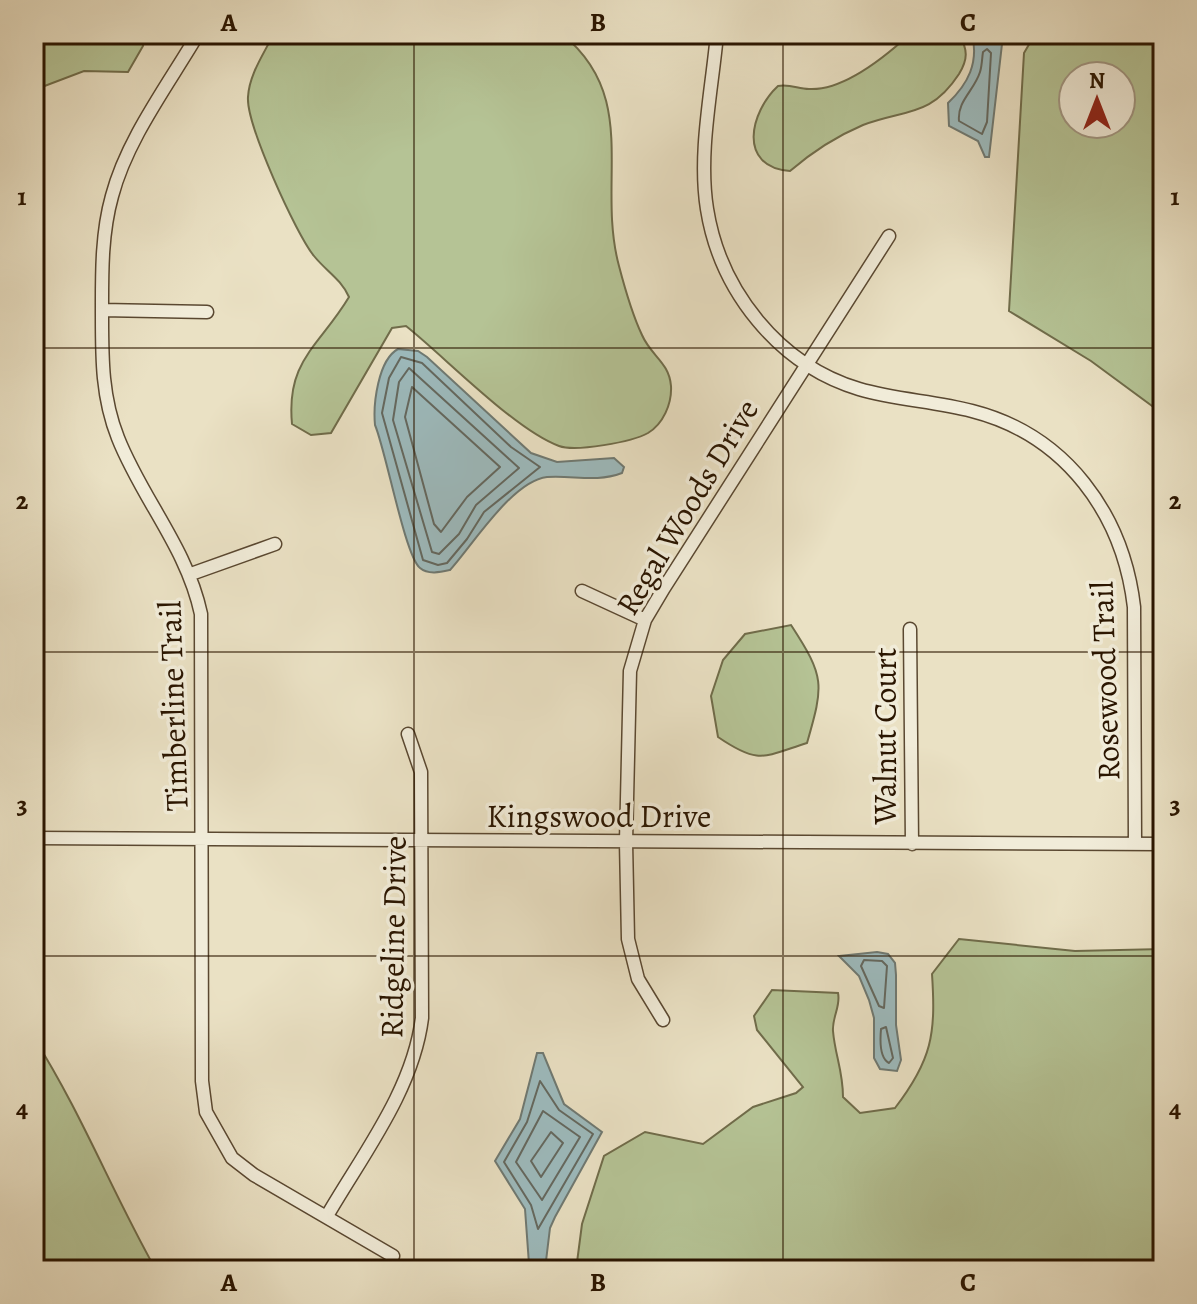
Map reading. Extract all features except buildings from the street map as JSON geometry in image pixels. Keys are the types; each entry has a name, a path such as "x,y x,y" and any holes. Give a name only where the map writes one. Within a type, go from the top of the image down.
{"street":[{"name":"Timberline Trail","path":"198,34 119,174 104,234 102,310 103,381 118,437 191,574 203,635 202,1081 206,1112 232,1158 254,1175 393,1256"},
{"name":"Rosewood Trail","path":"717,34 705,166 712,230 727,273 742,301 771,335 805,364 858,389 998,418 1048,448 1071,466 1095,495 1117,535 1130,573 1134,607 1135,844"},
{"name":"Regal Woods Drive","path":"663,1020 638,979 628,939 627,699 630,671 645,620 889,236"},
{"path":"102,310 207,312"},
{"path":"191,574 275,544"},
{"path":"582,591 645,620"},
{"name":"Walnut Court","path":"910,629 912,844"},
{"name":"Ridgeline Drive","path":"327,1216 407,1078 418,1050 422,1018 421,772 408,734"},
{"name":"Kingswood Drive","path":"34,838 1163,844"}],"green space":[{"path":"34,34 144,34 143,46 128,72 84,71 34,90"},
{"path":"297,34 562,34 586,59 601,85 609,113 613,234 619,266 642,335 670,378 668,406 653,429 630,440 604,445 578,448 559,446 522,425 406,326 392,328 331,433 311,435 292,424 291,402 299,369 349,297 338,280 314,256 296,226 263,153 250,111 248,97 251,82 270,41"},
{"path":"910,34 959,34 962,40 966,54 964,64 949,88 938,98 917,110 853,129 790,171 773,167 762,160 754,137 756,123 768,97 778,86 809,89 836,84 877,62"},
{"path":"1019,34 1163,34 1163,414 1091,361 1009,311 1024,53 1031,41"},
{"path":"791,625 810,657 818,681 816,707 807,743 770,755 743,752 718,737 711,696 723,660 745,634"},
{"path":"959,939 1075,951 1163,949 1163,1270 576,1270 582,1224 604,1156 645,1132 703,1144 753,1107 796,1093 803,1087 757,1030 754,1016 772,990 838,993 833,1031 843,1097 860,1113 895,1108 917,1075 929,1046 933,1014 932,974"},
{"path":"34,1038 67,1095 156,1270 34,1270"}],"water":[{"path":"972,34 982,34 991,42 999,40 1002,44 989,157 985,157 978,141 949,126 948,103 961,88 973,64"},
{"path":"398,349 418,351 427,357 531,453 557,462 614,458 624,467 622,473 594,478 547,477 534,481 507,502 450,570 423,570 408,544 375,425 381,372"},
{"path":"877,952 888,954 895,963 896,1025 901,1060 897,1071 880,1069 874,1058 874,1018 869,1000 859,976 839,956"},
{"path":"537,1053 543,1053 564,1104 602,1132 555,1217 550,1228 546,1261 538,1269 529,1264 525,1209 495,1161 520,1119"}]}
